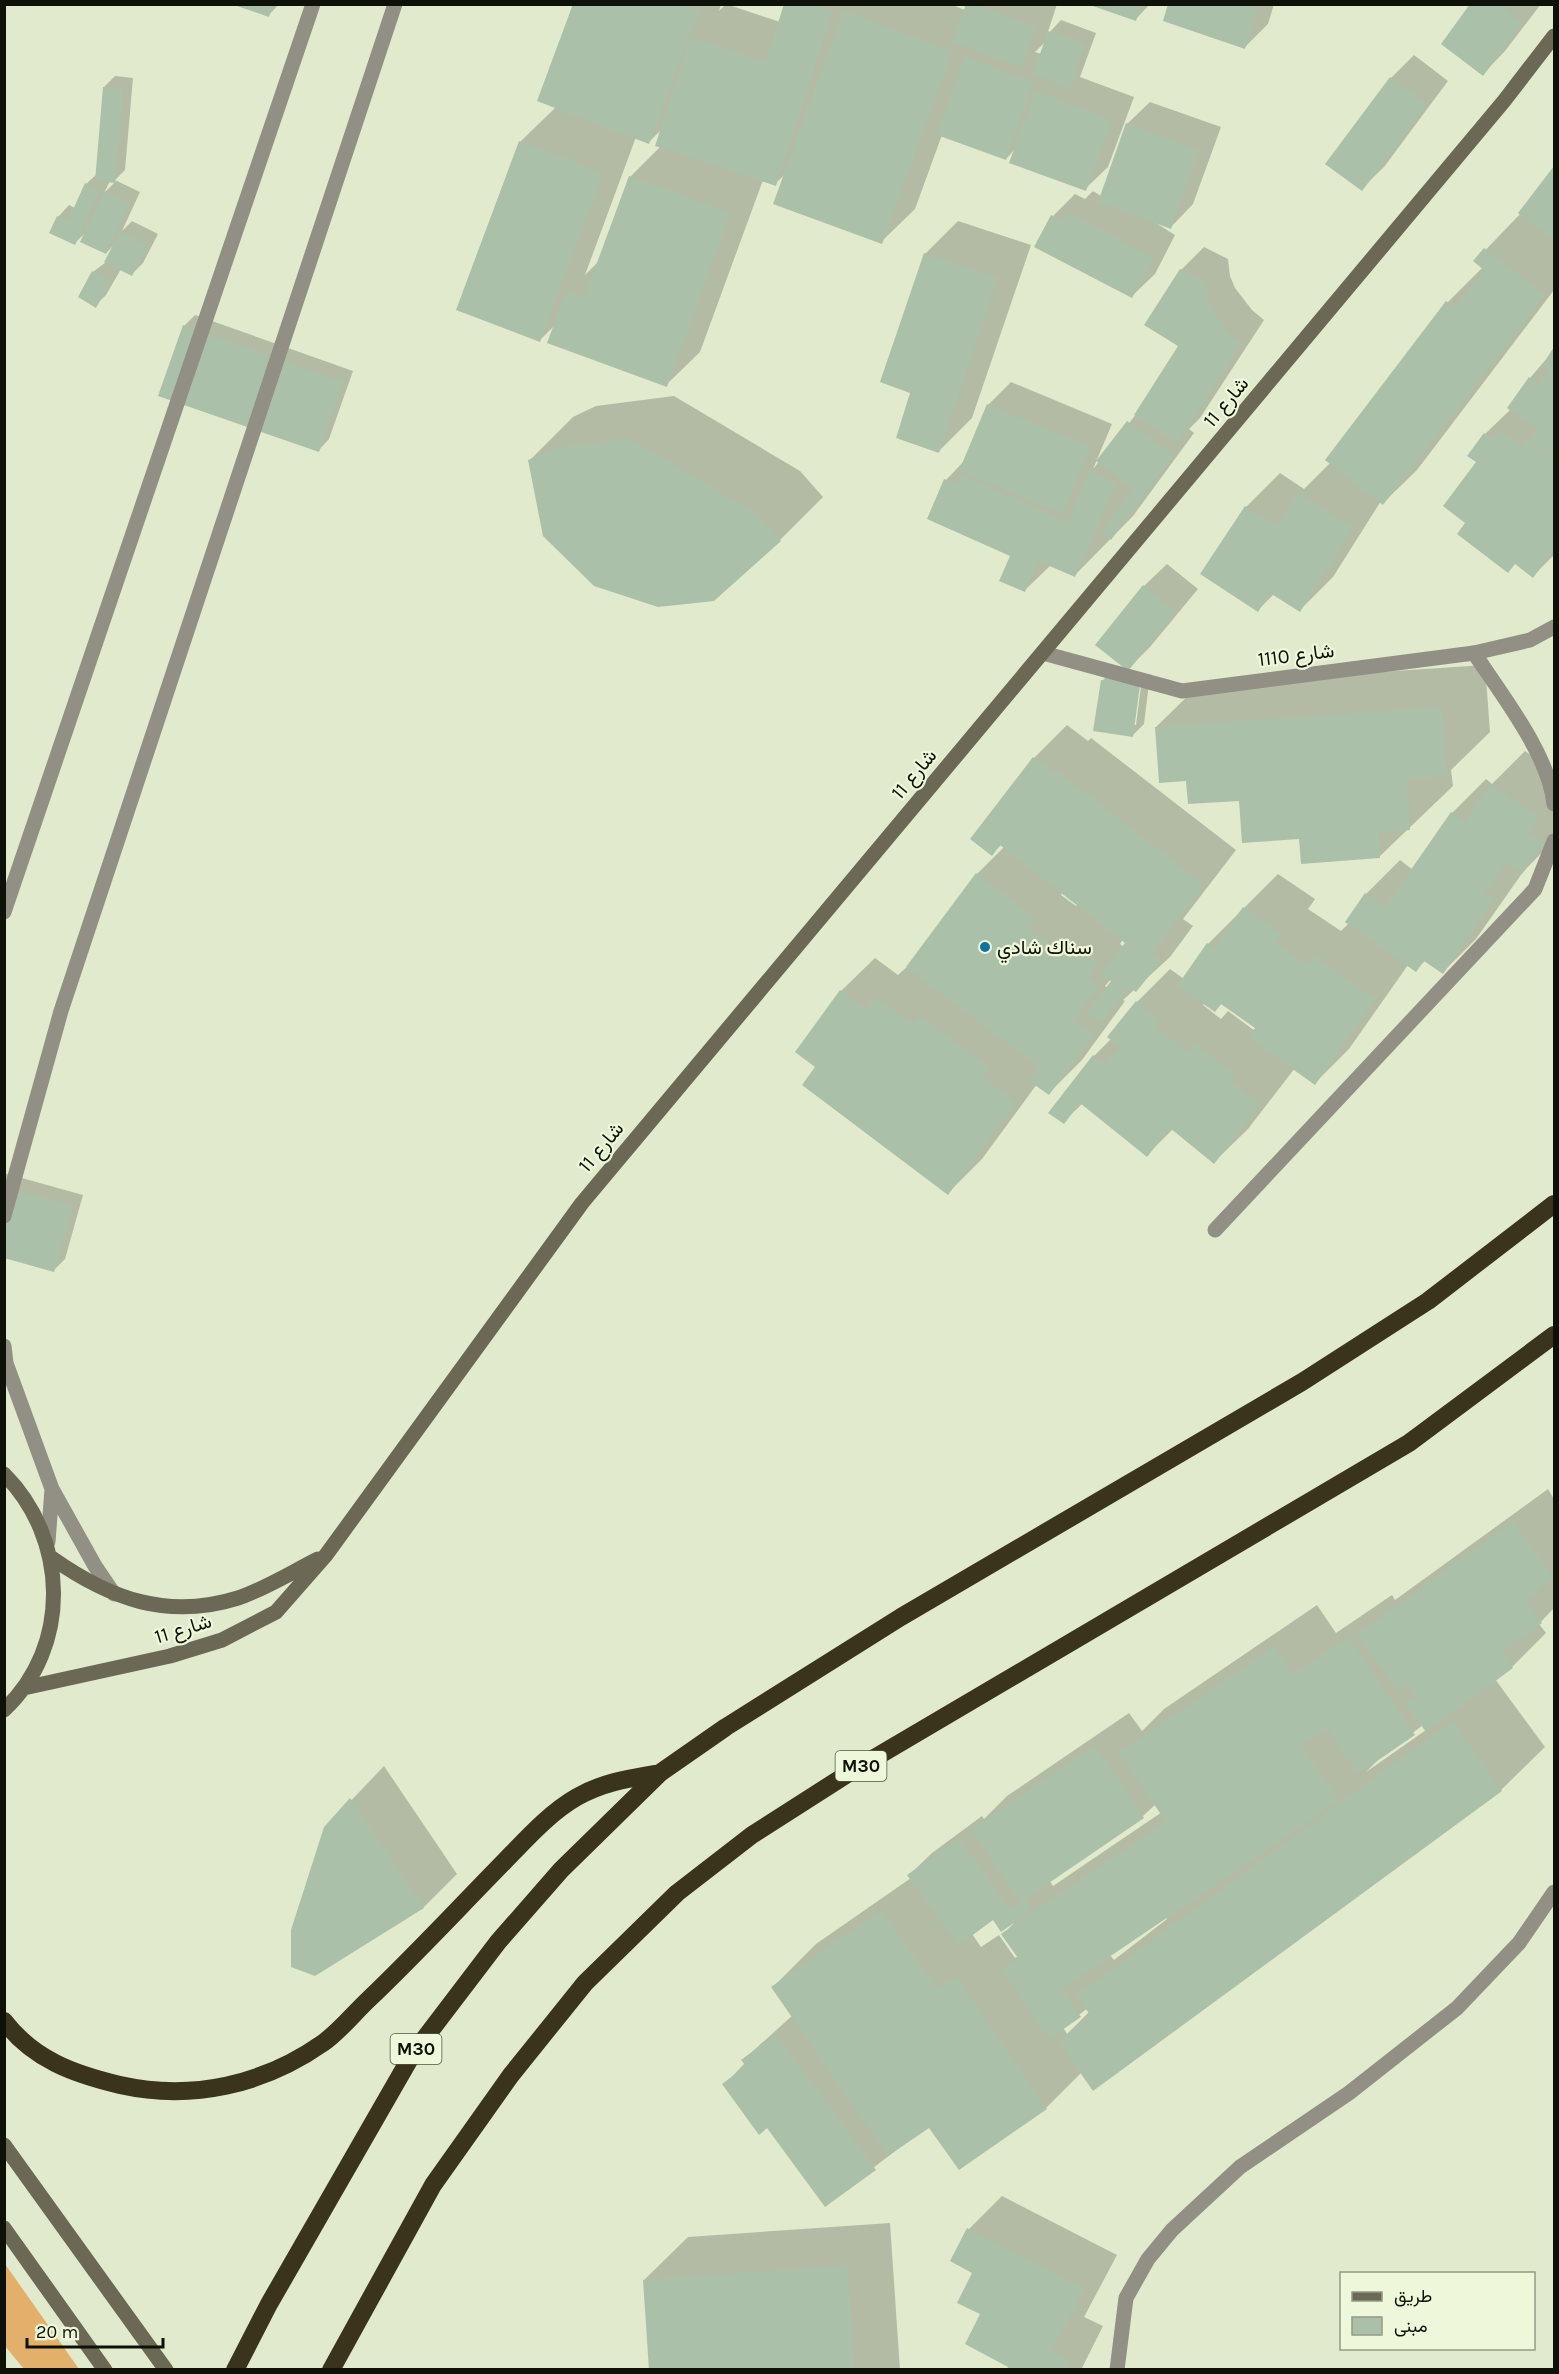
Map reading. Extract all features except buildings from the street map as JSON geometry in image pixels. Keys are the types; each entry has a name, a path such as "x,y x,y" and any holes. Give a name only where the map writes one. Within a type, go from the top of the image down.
{"highway":[{"name":"M30","path":"235,2370 269,2304 412,2055 498,1942 547,1886 660,1773 726,1727 901,1617 1302,1382 1428,1301 1554,1204"},
{"name":"M30","path":"331,2370 434,2185 511,2075 585,1983 677,1893 752,1834 849,1773 1409,1443 1554,1335"},
{"path":"4,2021 19,2040 51,2063 84,2076 134,2088 210,2091 274,2071 324,2042 433,1937 530,1836 577,1797 614,1781 660,1773"},
{"path":"336,2370 344,2345"}],"street":[{"path":"4,912 313,4"},
{"path":"4,1216 62,1011 395,4"},
{"name":"شارع 11","path":"24,1688 170,1656 222,1640 276,1612 326,1556 582,1203 1504,101 1554,36"},
{"name":"شارع 1110","path":"1043,653 1182,691 1474,653 1530,640 1554,627"},
{"path":"1474,653 1519,720 1552,785 1554,804"},
{"path":"1215,1230 1535,888 1554,840"},
{"path":"4,1346 6,1363 52,1490 94,1566 114,1594"},
{"path":"4,1474 24,1493 48,1542 52,1558 54,1603 44,1648 24,1688 4,1710"},
{"path":"48,1542 52,1490"},
{"name":"شارع 11","path":"52,1558 74,1574 114,1594 148,1606 192,1606 238,1598 326,1556"},
{"path":"1118,2370 1126,2298 1148,2259 1172,2230 1240,2167 1349,2093 1456,2008 1519,1943 1554,1892"},
{"path":"4,2145 166,2370"},
{"path":"4,2228 105,2370"}],"shaded area":[{"path":"5,2264 79,2369 24,2369 5,2346"}],"place":[{"name":"سناك شادي","path":"985,947"}]}
